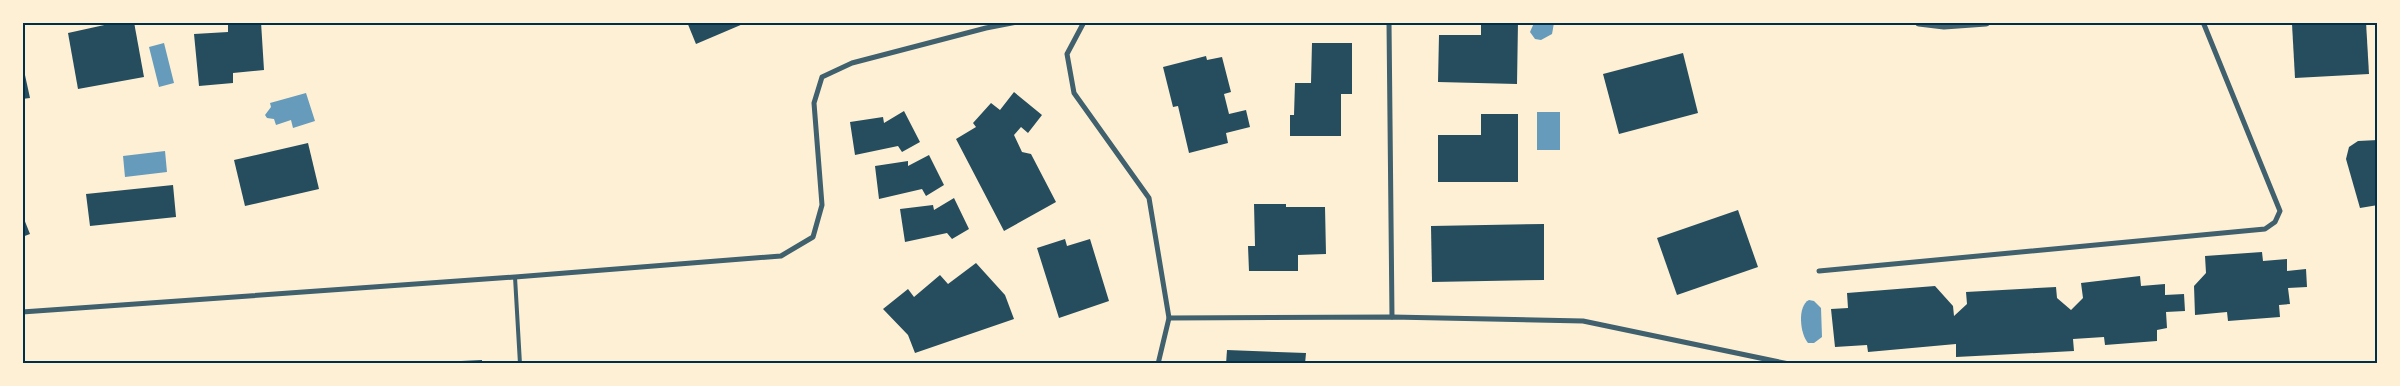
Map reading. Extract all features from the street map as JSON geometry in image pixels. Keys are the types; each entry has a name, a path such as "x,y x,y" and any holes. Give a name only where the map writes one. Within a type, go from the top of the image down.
{"street":[{"path":"22,312 781,256 812,237 822,205 814,103 822,77 852,63 986,28 1017,22"},
{"path":"1084,22 1067,54 1074,93 1148,198 1169,318 1158,364"},
{"path":"1389,22 1392,318"},
{"path":"1919,22 1944,25 1986,22"},
{"path":"1820,271 2265,229 2275,222 2280,211 2203,22"},
{"path":"1169,318 1392,318 1583,321 1789,364"}],"lane":[{"path":"515,277 520,364"}],"water":[{"path":"1534,23 1554,23 1552,34 1541,40 1535,39 1530,32"},
{"path":"164,43 174,83 159,87 149,47"},
{"path":"306,93 315,121 293,128 291,120 276,125 274,119 267,118 265,115 271,107 270,103"},
{"path":"1537,112 1560,112 1560,150 1537,150"},
{"path":"165,151 167,172 125,177 123,156"},
{"path":"1809,300 1814,301 1821,308 1822,337 1814,343 1808,343 1805,339 1801,320 1805,303"}],"building":[{"path":"118,22 134,22 144,77 78,89 68,33"},
{"path":"261,22 264,70 233,73 233,83 199,86 194,34 228,32 228,24"},
{"path":"687,22 742,22 743,24 696,44"},
{"path":"1481,22 1518,22 1517,84 1438,82 1439,35 1481,35"},
{"path":"2366,22 2369,74 2295,78 2292,24"},
{"path":"1312,43 1352,43 1352,94 1341,94 1341,136 1290,136 1290,115 1294,115 1295,83 1311,83"},
{"path":"1683,53 1698,113 1619,134 1603,74"},
{"path":"1206,56 1207,60 1222,57 1231,92 1224,94 1229,114 1246,110 1250,127 1226,133 1228,143 1189,153 1178,106 1173,107 1163,67"},
{"path":"22,67 30,98 22,99"},
{"path":"1014,92 1042,115 1028,133 1021,127 1014,135 1022,152 1031,154 1056,202 1004,231 956,139 976,127 973,123 991,103 1000,110"},
{"path":"904,111 920,142 902,152 898,146 855,155 850,122 883,117 884,123"},
{"path":"1481,114 1518,114 1518,182 1438,182 1438,135 1481,135"},
{"path":"2378,140 2378,205 2360,208 2346,159 2349,147 2358,141"},
{"path":"308,143 319,189 245,206 234,160"},
{"path":"929,155 944,185 926,196 922,189 879,199 875,166 908,161 908,166"},
{"path":"173,185 176,217 90,226 86,194"},
{"path":"954,198 969,229 952,239 947,233 905,242 900,209 933,205 934,210"},
{"path":"1254,204 1286,204 1286,207 1325,207 1326,254 1298,255 1298,271 1249,271 1248,246 1255,246"},
{"path":"1738,210 1758,267 1677,295 1657,238"},
{"path":"22,214 30,234 22,237"},
{"path":"1544,224 1544,280 1432,282 1431,226"},
{"path":"1065,239 1067,246 1090,239 1109,301 1059,318 1037,248"},
{"path":"2262,252 2263,261 2287,259 2287,271 2306,269 2307,287 2288,288 2290,304 2279,305 2280,317 2228,321 2227,312 2195,315 2194,286 2206,273 2205,256"},
{"path":"976,263 1005,295 1014,319 915,353 908,335 883,309 908,289 914,297 940,275 948,284"},
{"path":"2140,276 2141,286 2165,284 2165,295 2184,294 2185,311 2166,312 2167,328 2157,330 2157,341 2105,345 2104,337 2073,339 2074,351 1956,357 1956,344 1868,352 1867,345 1835,347 1831,309 1848,308 1847,293 1935,286 1953,306 1954,316 1967,304 1966,292 2056,287 2057,298 2071,310 2083,298 2081,283"},
{"path":"1227,350 1306,353 1305,364 1226,364"},
{"path":"482,360 482,364 440,364 440,362"}]}
